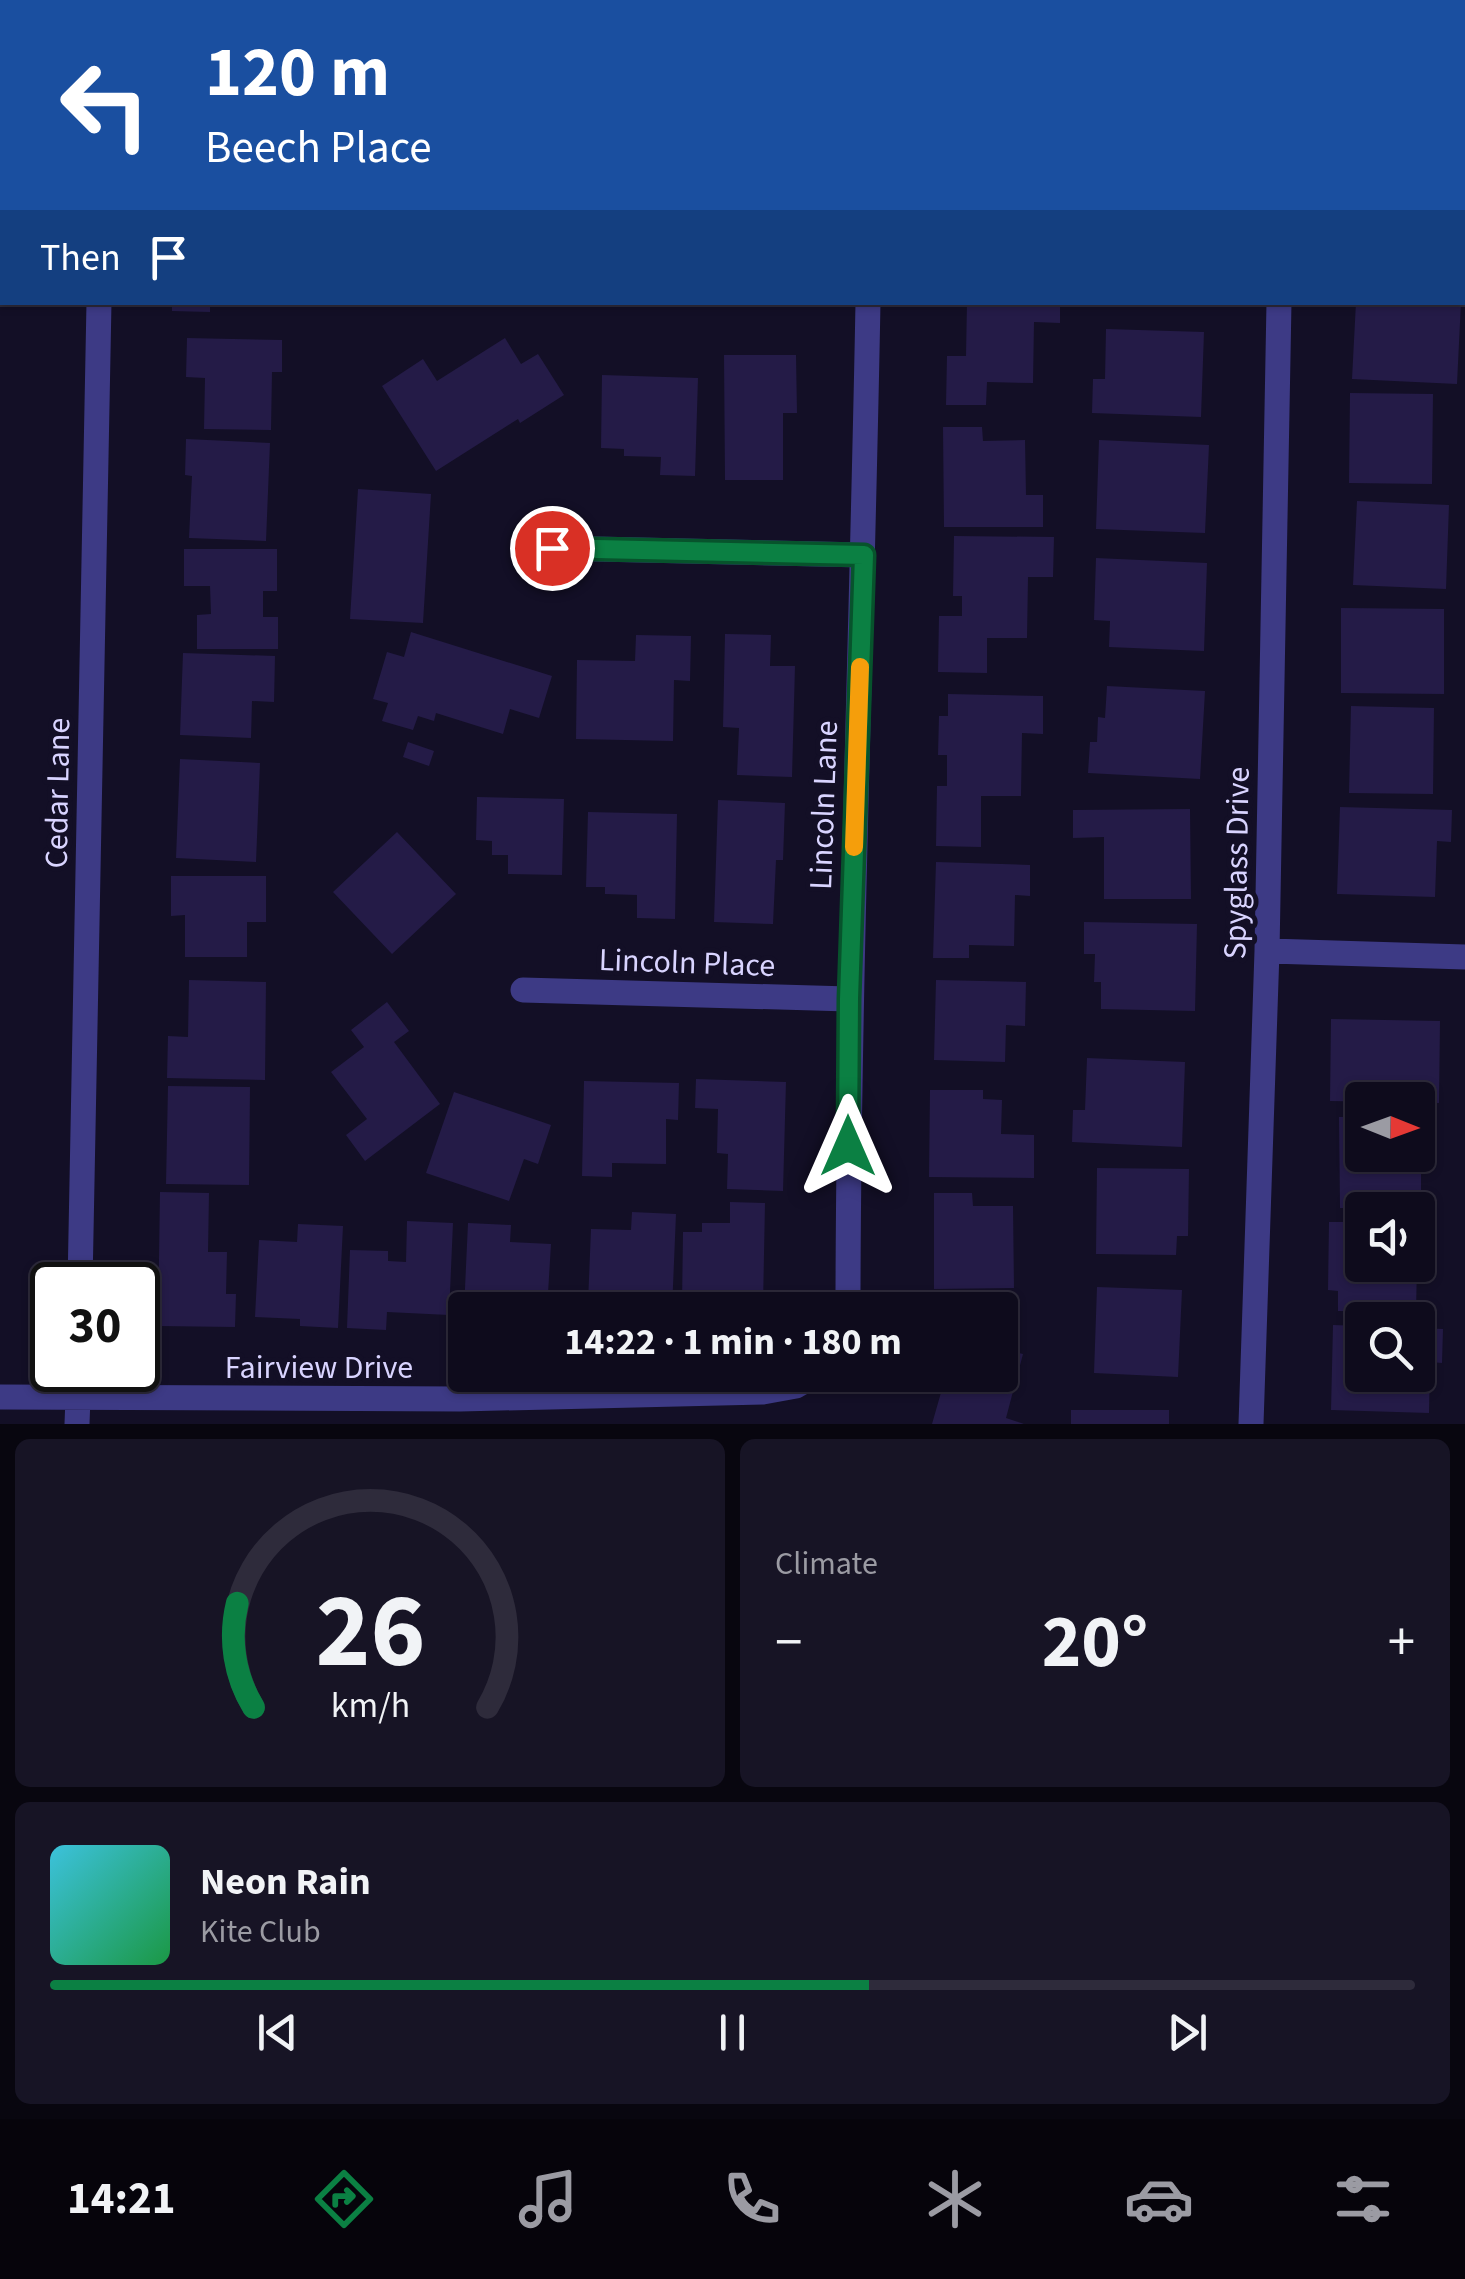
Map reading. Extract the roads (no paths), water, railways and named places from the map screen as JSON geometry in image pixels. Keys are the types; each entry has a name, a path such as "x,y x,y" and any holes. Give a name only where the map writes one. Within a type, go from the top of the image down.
{"street":[{"name":"Cedar Lane","path":"80,1262 99,305"},
{"name":"Lincoln Lane","path":"848,1292 849,999 868,305"},
{"name":"Spyglass Drive","path":"1252,1424 1279,305"},
{"path":"552,548 864,555"},
{"path":"1266,951 1465,956"},
{"name":"Lincoln Place","path":"523,990 849,999"},
{"name":"Fairview Drive","path":"0,1397 78,1411 763,1392"}]}
